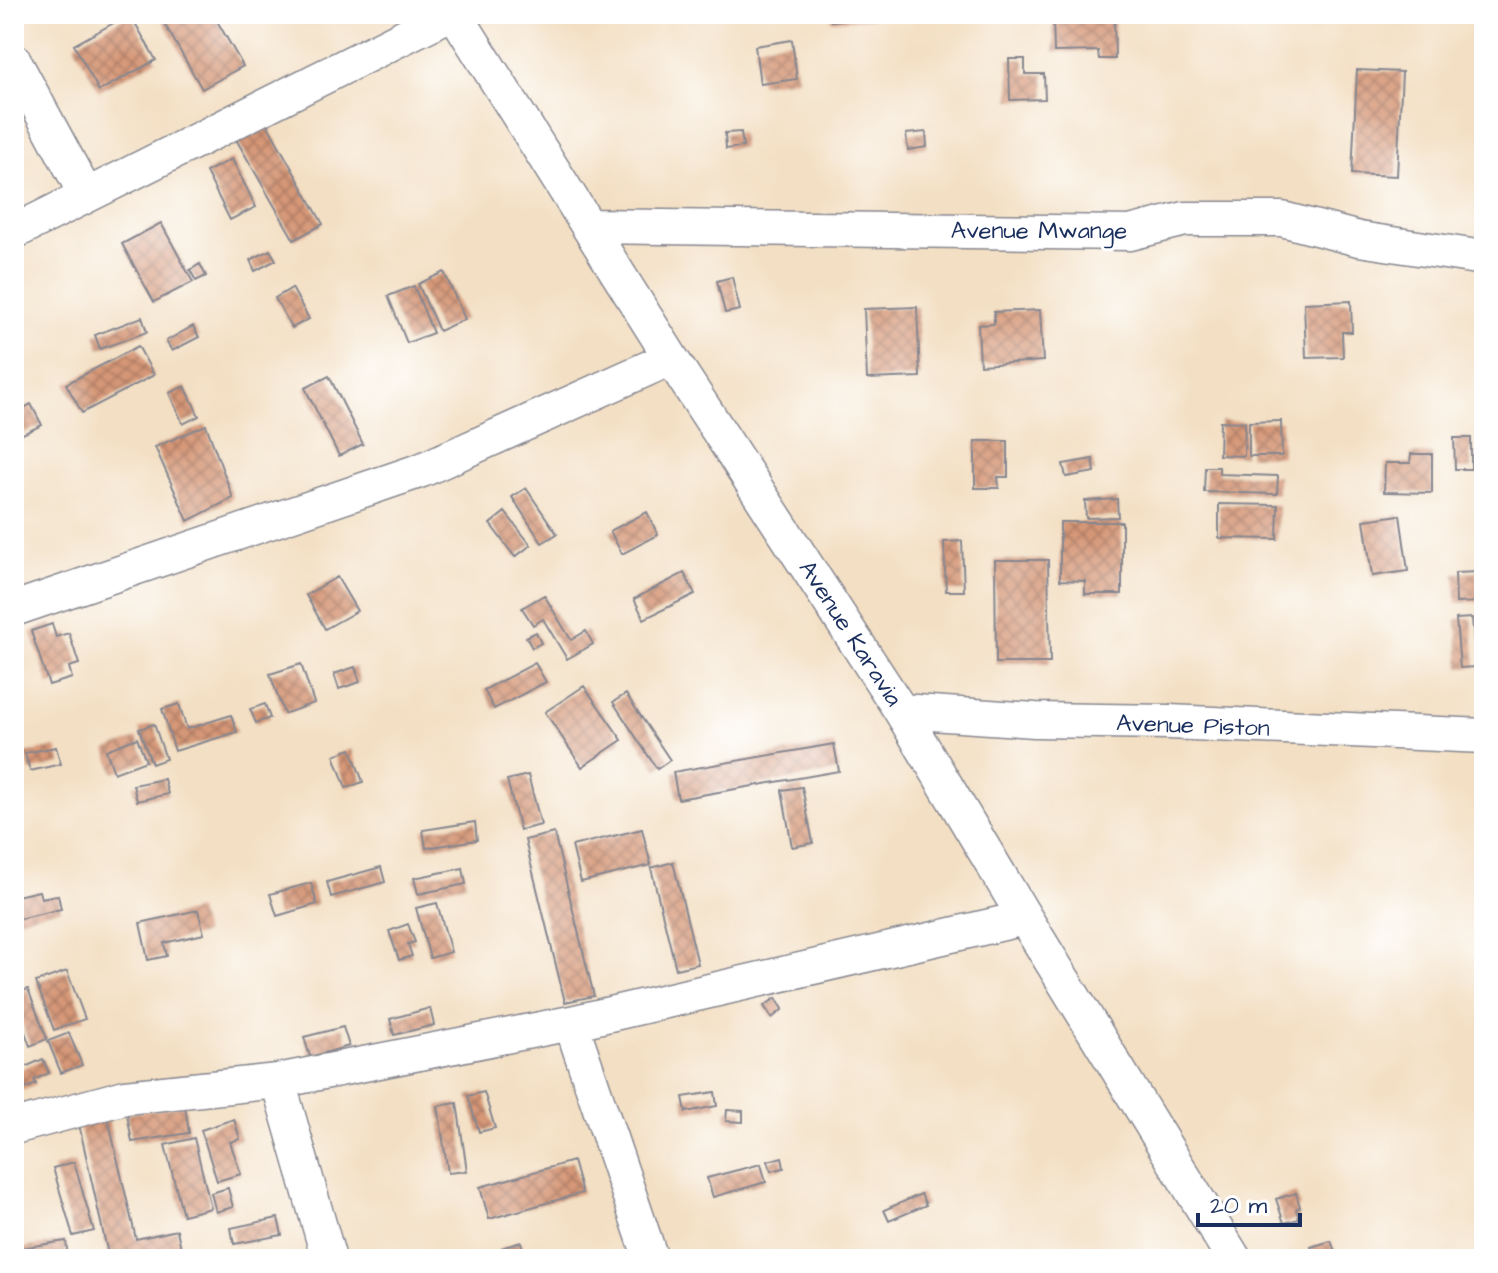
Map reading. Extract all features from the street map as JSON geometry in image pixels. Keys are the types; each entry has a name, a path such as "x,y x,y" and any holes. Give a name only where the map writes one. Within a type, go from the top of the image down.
{"street":[{"path":"14,232 452,14"},
{"name":"Avenue Karavia","path":"452,14 901,711 1234,1259"},
{"path":"14,61 86,195"},
{"name":"Avenue Mwange","path":"588,226 1130,233 1185,219 1282,219 1359,239 1484,258"},
{"path":"14,609 422,470 671,358"},
{"name":"Avenue Piston","path":"901,711 1035,720 1169,722 1484,736"},
{"path":"14,1127 125,1097 278,1081 571,1023 1025,918"},
{"path":"571,1023 651,1259"},
{"path":"278,1081 329,1259"}],"building":[{"path":"130,14 156,60 99,91 74,45"},
{"path":"149,14 213,14 243,66 202,89 160,16 152,20"},
{"path":"830,14 874,14 874,18 831,21"},
{"path":"1264,14 1337,14 1336,24 1264,22"},
{"path":"1114,16 1115,59 1099,59 1098,51 1054,52 1053,17"},
{"path":"792,40 797,79 760,84 755,46"},
{"path":"1009,59 1025,59 1025,74 1044,74 1045,99 1010,100"},
{"path":"1357,70 1402,72 1397,176 1352,174"},
{"path":"263,117 323,224 294,240 233,134"},
{"path":"741,132 743,147 726,149 725,133"},
{"path":"926,132 927,147 908,150 906,134"},
{"path":"232,159 256,207 230,220 206,172"},
{"path":"161,223 193,282 154,302 122,244"},
{"path":"270,250 276,260 255,271 250,260"},
{"path":"200,264 206,276 196,281 190,270"},
{"path":"444,272 465,319 439,331 418,284"},
{"path":"732,277 740,310 725,313 717,281"},
{"path":"414,286 433,333 407,343 388,296"},
{"path":"292,288 309,319 292,328 275,298"},
{"path":"1351,301 1352,332 1342,332 1343,357 1306,358 1304,303"},
{"path":"917,307 920,377 867,379 864,309"},
{"path":"1040,310 1043,361 980,365 978,325 994,324 994,312"},
{"path":"142,317 147,332 100,349 95,335"},
{"path":"193,326 199,337 172,351 166,341"},
{"path":"138,346 154,375 82,413 66,384"},
{"path":"14,356 24,374 14,380"},
{"path":"329,376 363,444 339,456 305,388"},
{"path":"185,386 199,416 183,424 169,393"},
{"path":"31,404 42,425 14,438 14,413"},
{"path":"1220,421 1245,422 1244,456 1219,455"},
{"path":"1281,421 1282,456 1249,456 1249,422"},
{"path":"206,425 233,498 188,521 155,447"},
{"path":"1454,438 1471,438 1471,469 1455,469"},
{"path":"975,441 1008,441 1008,477 998,477 999,488 975,488"},
{"path":"1411,454 1432,454 1432,493 1384,492 1385,463 1410,463"},
{"path":"1093,459 1095,472 1066,477 1063,464"},
{"path":"1205,467 1219,467 1219,474 1278,476 1277,494 1204,492"},
{"path":"526,488 557,534 542,543 512,497"},
{"path":"1117,499 1118,517 1086,518 1085,501"},
{"path":"1219,504 1278,505 1277,539 1219,538"},
{"path":"505,512 531,545 515,557 490,524"},
{"path":"647,512 658,535 622,554 610,531"},
{"path":"1400,515 1408,571 1372,576 1364,520"},
{"path":"1060,522 1122,522 1122,594 1085,594 1085,581 1060,580"},
{"path":"962,541 964,591 946,591 944,542"},
{"path":"995,560 1048,560 1050,663 996,663"},
{"path":"1478,572 1480,602 1456,603 1455,573"},
{"path":"684,573 695,594 644,619 634,599"},
{"path":"337,577 357,611 325,629 306,595"},
{"path":"544,595 571,640 586,631 593,644 567,659 543,619 533,625 522,608"},
{"path":"1472,618 1476,667 1460,668 1456,619"},
{"path":"52,624 56,637 69,633 79,664 69,667 72,678 49,685 31,631"},
{"path":"536,632 541,643 532,648 526,637"},
{"path":"535,663 546,682 494,709 484,690"},
{"path":"301,664 314,703 284,714 270,674"},
{"path":"355,667 360,682 339,689 334,674"},
{"path":"584,686 622,740 582,767 545,712"},
{"path":"626,694 670,760 657,769 613,702"},
{"path":"179,704 187,729 231,715 237,732 175,751 162,709"},
{"path":"265,704 270,718 256,723 250,709"},
{"path":"154,724 166,759 152,764 139,729"},
{"path":"137,738 146,761 114,773 106,750"},
{"path":"834,744 839,771 678,799 673,772"},
{"path":"56,747 61,764 30,771 25,753"},
{"path":"351,749 363,782 346,788 334,755"},
{"path":"528,775 541,825 520,830 507,780"},
{"path":"164,779 168,794 137,801 133,785"},
{"path":"802,787 813,843 792,847 782,790"},
{"path":"475,822 477,840 426,848 423,830"},
{"path":"642,829 651,865 581,882 572,846"},
{"path":"554,833 594,996 565,1002 525,840"},
{"path":"673,862 698,964 676,969 651,868"},
{"path":"381,867 385,882 331,897 327,882"},
{"path":"463,868 466,884 418,894 414,878"},
{"path":"311,883 317,904 277,916 270,894"},
{"path":"39,891 41,898 58,895 61,909 14,920 17,896"},
{"path":"437,903 451,952 430,958 416,908"},
{"path":"198,910 204,934 164,943 167,956 148,960 140,923"},
{"path":"408,924 415,942 408,944 412,956 399,960 389,931"},
{"path":"67,971 85,1019 54,1030 36,982"},
{"path":"28,989 47,1039 30,1046 14,1002 14,994"},
{"path":"776,998 783,1009 772,1018 764,1006"},
{"path":"430,1008 434,1025 394,1035 390,1019"},
{"path":"343,1027 349,1046 310,1057 304,1037"},
{"path":"69,1033 82,1065 61,1073 48,1041"},
{"path":"43,1059 49,1073 34,1080 36,1084 14,1094 14,1072"},
{"path":"484,1092 495,1128 479,1132 468,1096"},
{"path":"715,1092 717,1106 686,1112 683,1097"},
{"path":"457,1103 467,1171 448,1173 438,1106"},
{"path":"185,1105 189,1133 132,1142 127,1114"},
{"path":"727,1110 743,1111 743,1122 726,1121"},
{"path":"107,1114 136,1239 177,1230 181,1248 133,1259 109,1259 78,1120"},
{"path":"234,1119 240,1139 230,1142 241,1174 217,1181 201,1130"},
{"path":"194,1138 211,1208 183,1215 165,1145"},
{"path":"782,1157 784,1168 771,1171 768,1161"},
{"path":"573,1161 582,1193 489,1219 480,1187"},
{"path":"74,1162 94,1231 73,1236 53,1168"},
{"path":"761,1164 766,1182 713,1197 707,1178"},
{"path":"228,1188 233,1207 216,1212 211,1193"},
{"path":"1296,1193 1299,1219 1284,1223 1276,1199"},
{"path":"921,1194 926,1205 889,1221 884,1210"},
{"path":"278,1218 282,1235 234,1244 231,1228"},
{"path":"66,1241 68,1257 15,1259 14,1249"},
{"path":"1331,1241 1338,1259 1316,1259 1311,1247"},
{"path":"521,1242 525,1257 504,1259 501,1248"}]}
